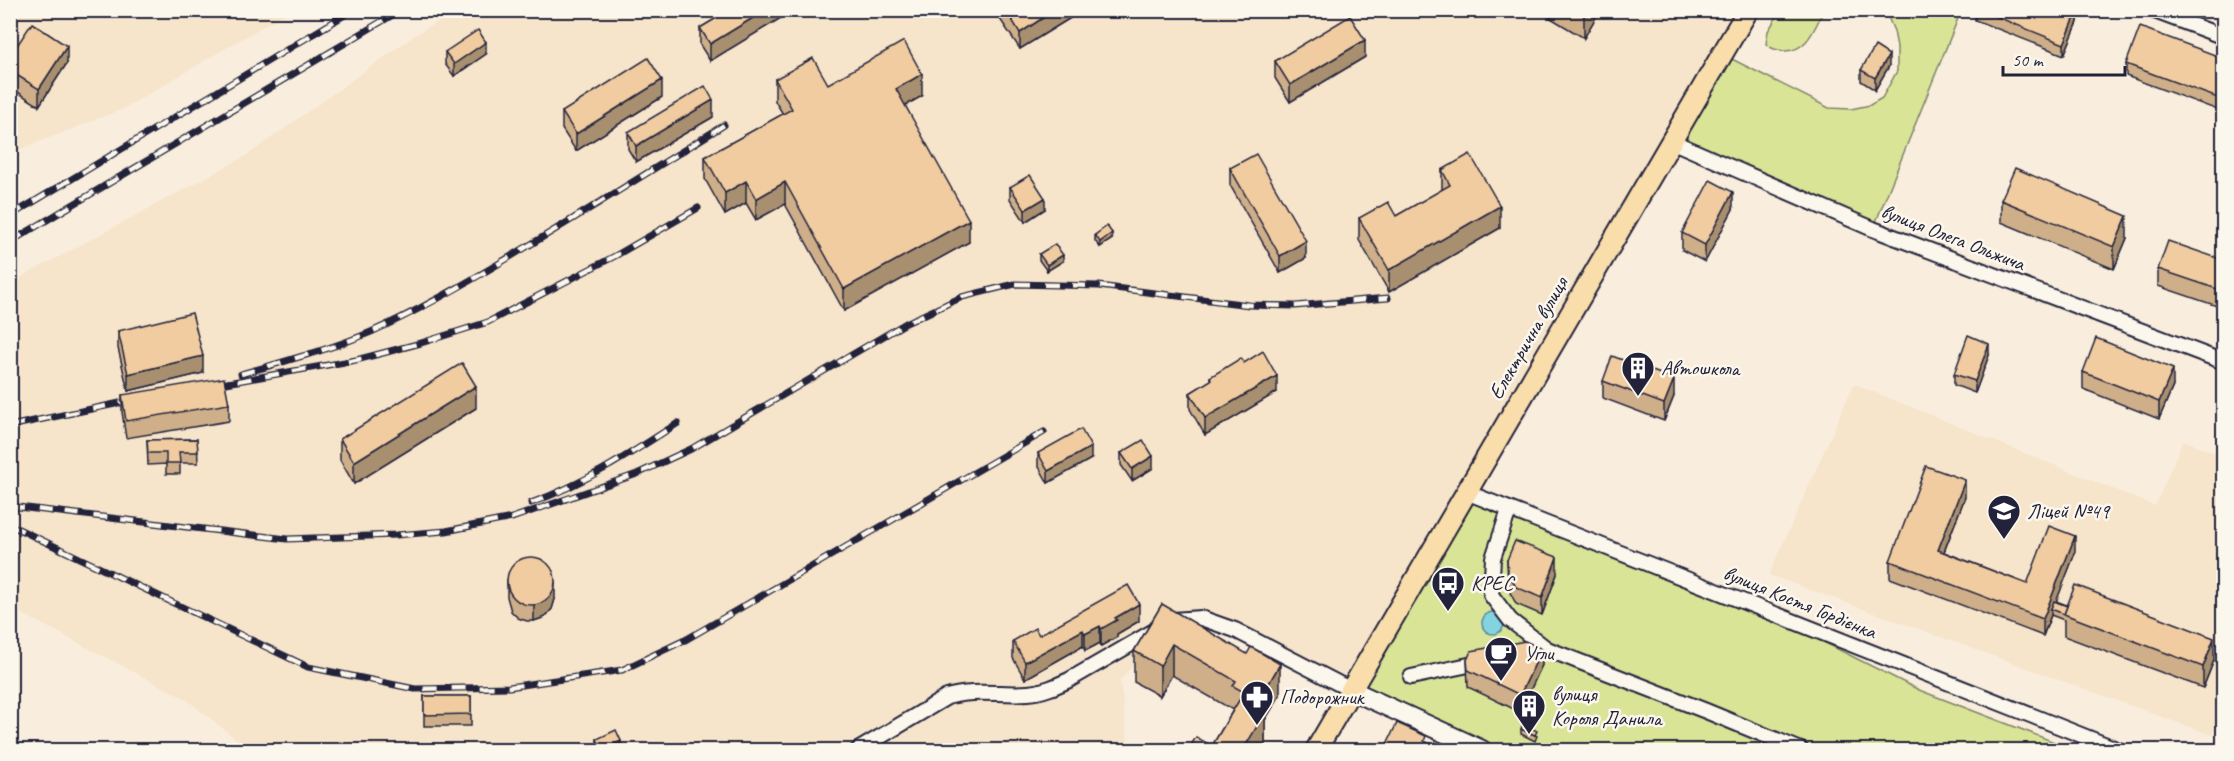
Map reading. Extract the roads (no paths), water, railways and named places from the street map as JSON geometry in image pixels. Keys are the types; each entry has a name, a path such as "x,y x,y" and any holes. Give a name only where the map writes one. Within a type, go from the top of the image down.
{"main road":[{"name":"Електрична вулиця","path":"1316,750 1748,10"},
{"path":"1351,690 1482,750"}],"street":[{"path":"2152,10 2223,37"},
{"name":"вулиця Олега Ольжича","path":"1671,141 1873,229 2223,362"},
{"name":"вулиця Костя Гордієнка","path":"1466,492 2119,750"},
{"path":"1509,510 1493,558 1491,595 1510,620 1547,649 1801,750"},
{"path":"858,750 946,697 958,694 1030,693 1052,688 1173,620 1191,617 1209,620 1235,630 1351,690"},
{"path":"1515,656 1547,649"},
{"path":"1412,677 1493,660"}],"water":[{"path":"1493,612 1501,615 1504,623 1501,631 1493,634 1485,631 1482,623 1485,615"}],"railway":[{"path":"10,216 353,10"},
{"path":"10,242 401,10"},
{"path":"241,374 339,344 410,314 505,260 724,125"},
{"path":"210,386 356,360 488,322 615,256 698,208"},
{"path":"10,506 287,539 446,531 512,518 637,474 691,449 906,323 962,297 1015,284 1099,286 1249,305 1295,306 1388,298"},
{"path":"10,426 139,399"},
{"path":"531,503 588,478 678,423"},
{"path":"10,525 308,667 415,689 509,687 622,670 687,639 1044,432"}],"place":[{"name":"Автошкола","path":"1638,397"},
{"name":"Ліцей №49","path":"2004,540"},
{"name":"КРЕС","path":"1448,612"},
{"name":"Угли","path":"1501,682"},
{"name":"Подорожник","path":"1257,726"},
{"name":"вулиця Короля Данила","path":"1529,735"}]}
